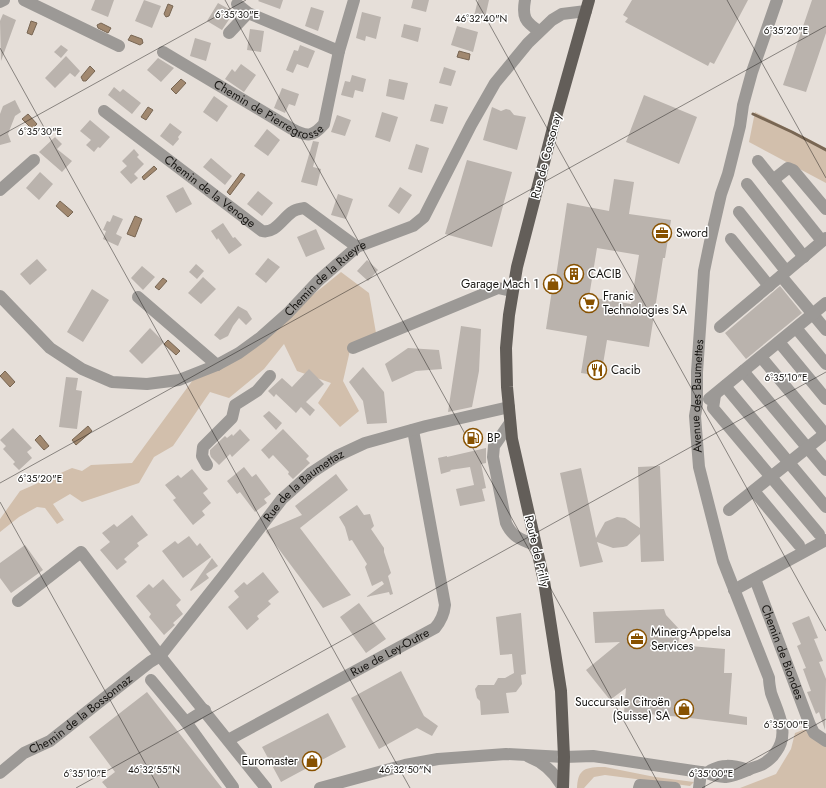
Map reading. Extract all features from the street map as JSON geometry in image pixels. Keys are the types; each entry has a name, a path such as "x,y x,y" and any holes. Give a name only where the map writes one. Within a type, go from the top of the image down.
{"main road":[{"name":"Rue de Cossonay","path":"509,315 517,267 545,157 588,6"},
{"name":"Route de Prilly","path":"509,315 506,348 510,423 512,439 544,580 561,691 564,757 563,788"}],"street":[{"path":"0,2 4,0"},
{"path":"24,0 119,46"},
{"name":"Chemin de Pierregrosse","path":"163,52 301,134 316,133 324,124 339,51 354,0"},
{"path":"525,0 524,13 526,22 539,31"},
{"name":"Avenue des Baumettes","path":"320,788 405,764 438,758 506,754 564,757 593,756 704,772 724,778 739,774 763,764 772,758 779,748 783,734 780,718 771,692 769,678 723,561 699,467 695,416 697,404 697,372 704,271 752,72 777,0"},
{"path":"237,4 248,13 339,51"},
{"name":"Chemin de la Rueyre","path":"0,296 50,348 82,370 112,382 147,384 179,380 217,365 239,353 261,337 288,313 318,281 357,247 413,226 424,217 471,125 495,83 539,31 552,20 562,14 588,6"},
{"path":"229,33 248,13"},
{"name":"Chemin de la Venoge","path":"104,111 262,231 271,231 292,211 304,208 357,247"},
{"path":"0,190 34,160"},
{"path":"720,327 824,239 758,161"},
{"path":"773,180 788,168 793,170 826,209"},
{"path":"747,184 804,256"},
{"path":"739,212 826,330"},
{"path":"731,239 769,286"},
{"path":"353,348 498,288 512,291"},
{"path":"138,297 217,365"},
{"path":"697,404 709,399 826,303"},
{"path":"796,328 826,364"},
{"path":"779,342 826,399"},
{"path":"729,510 826,434 761,357"},
{"path":"743,371 826,470"},
{"path":"207,465 202,456 203,447 232,418 234,405 257,391 270,376"},
{"path":"725,386 826,507"},
{"path":"714,394 713,408 771,477 824,535"},
{"name":"Rue de la Baumettaz","path":"160,656 282,499 311,473 338,456 365,443 509,407"},
{"path":"510,423 494,446 493,457 505,516 509,530 516,538 535,545"},
{"name":"Rue de Ley-Outre","path":"228,740 435,628 440,622 444,615 445,605 413,430"},
{"path":"754,491 799,545"},
{"path":"782,554 824,535"},
{"path":"734,590 755,579 824,535"},
{"path":"18,601 81,552 160,656 205,710 266,788"},
{"name":"Chemin de Biondes","path":"755,579 810,725 814,733 826,741"},
{"name":"Chemin de la Bossonnaz","path":"0,773 24,753 50,740 150,662 160,656"},
{"path":"151,680 186,722 233,787"},
{"path":"186,722 205,710"},
{"path":"522,754 538,760 552,770 563,788"},
{"path":"699,788 704,772"},
{"path":"639,788 640,785 675,788"}],"shaded area":[{"path":"168,4 173,6 169,16 166,17 164,14"},
{"path":"31,21 37,23 32,35 27,33"},
{"path":"101,23 111,28 108,33 98,28 97,25"},
{"path":"131,35 142,39 143,43 140,45 128,40"},
{"path":"459,51 470,54 469,60 457,57"},
{"path":"90,66 95,71 86,81 83,81 81,77"},
{"path":"181,79 186,83 176,94 171,89"},
{"path":"148,107 153,110 146,120 141,117"},
{"path":"755,112 826,148 826,183 749,142"},
{"path":"28,114 37,124 32,129 22,119"},
{"path":"154,166 157,169 144,180 142,177"},
{"path":"241,173 245,175 230,195 227,192"},
{"path":"60,201 73,212 68,217 56,206"},
{"path":"135,216 142,219 135,237 127,234"},
{"path":"341,272 369,293 376,333 351,346 343,381 359,411 340,427 318,403 331,383 297,371 284,344 264,369 229,398 210,392 173,446 154,457 139,483 82,502 70,494 53,504 64,520 57,524 45,508 37,507 19,517 0,532 0,519 20,491 72,468 82,471 91,465 132,463 198,373 261,337"},
{"path":"163,278 167,281 159,290 155,287"},
{"path":"168,340 180,351 176,355 164,344"},
{"path":"5,371 15,382 10,387 0,376"},
{"path":"88,426 92,431 76,445 72,440"},
{"path":"40,435 49,446 44,450 35,440"},
{"path":"808,728 826,745 826,788 740,788 776,774 791,749 795,733"},
{"path":"598,767 694,782 690,786 605,775 594,777 584,788 577,788 578,778 582,772 588,768"}],"building":[{"path":"95,0 114,0 108,17 91,10"},
{"path":"144,0 161,6 152,28 135,21"},
{"path":"283,0 280,9 258,1"},
{"path":"413,0 429,0 426,12 411,8"},
{"path":"478,0 489,0 485,18 474,16"},
{"path":"632,0 748,0 714,64 710,62 708,66 625,22 628,18 623,15"},
{"path":"812,0 826,0 826,33 806,92 783,85"},
{"path":"218,3 234,12 222,30 207,21"},
{"path":"311,7 324,11 318,31 305,26"},
{"path":"362,12 381,17 376,39 366,36 365,41 356,38"},
{"path":"3,14 16,20 1,61 0,21"},
{"path":"404,24 421,28 418,42 401,37"},
{"path":"457,26 478,32 473,52 451,45"},
{"path":"250,29 264,31 261,52 247,50"},
{"path":"195,38 211,43 206,61 190,56"},
{"path":"61,45 68,50 61,58 54,52"},
{"path":"300,45 315,51 308,68 297,64 293,73 286,70 294,50 298,51"},
{"path":"66,56 80,71 75,77 70,73 55,88 45,78"},
{"path":"158,58 174,68 161,82 147,70"},
{"path":"241,64 256,75 244,92 225,79 232,69 235,72"},
{"path":"444,67 456,71 451,86 439,83"},
{"path":"352,75 366,79 363,92 355,90 353,98 341,95 345,81 350,82"},
{"path":"389,79 408,83 404,100 386,96"},
{"path":"114,87 120,92 123,89 141,103 132,114 108,95"},
{"path":"282,88 299,94 295,106 289,104 285,113 274,108"},
{"path":"644,95 697,117 679,164 626,142"},
{"path":"214,96 228,106 217,122 203,112"},
{"path":"15,100 21,112 15,116 8,134 11,142 0,145 0,114 3,106"},
{"path":"435,104 448,107 443,124 430,121"},
{"path":"492,107 501,111 506,109 510,110 514,115 526,117 517,150 483,140"},
{"path":"382,112 398,117 390,142 375,137"},
{"path":"337,115 351,120 345,136 331,132"},
{"path":"90,120 110,137 94,152 86,145 91,140 80,131"},
{"path":"170,123 182,132 178,137 179,139 173,146 160,136"},
{"path":"267,129 280,140 268,156 254,146"},
{"path":"55,137 62,144 57,149 72,161 62,172 39,152"},
{"path":"313,141 319,142 313,167 321,169 317,186 301,182"},
{"path":"416,144 429,148 422,173 408,169"},
{"path":"134,149 139,155 137,157 144,164 134,174 138,178 131,184 120,172 127,166 122,161"},
{"path":"211,158 232,176 225,185 203,167"},
{"path":"467,160 512,172 492,247 445,234"},
{"path":"40,172 53,184 39,200 26,188"},
{"name":"CACIB","path":"614,179 634,182 629,214 671,220 665,258 663,258 649,347 607,340 601,376 581,373 587,336 546,329 552,290 554,290 567,203 609,211","holes":["597,248 639,255 631,304 589,297"]},
{"path":"183,187 192,204 176,213 166,196"},
{"path":"400,187 412,195 399,214 388,206"},
{"path":"258,191 273,203 262,216 247,204"},
{"path":"338,194 353,199 346,219 331,215"},
{"path":"113,215 123,219 116,234 122,237 118,246 103,239 106,231 103,230 107,221 110,222"},
{"path":"223,223 233,238 235,237 242,245 229,254 211,231"},
{"path":"316,229 325,249 306,257 297,237"},
{"path":"268,258 280,267 266,283 255,274"},
{"path":"37,259 47,270 30,285 20,274"},
{"path":"367,260 378,270 368,281 357,271"},
{"path":"196,264 204,271 197,279 189,272"},
{"path":"142,266 155,277 143,290 131,278"},
{"path":"203,277 216,289 201,304 188,293"},
{"path":"780,286 802,313 746,359 725,333"},
{"path":"92,289 109,300 83,342 67,332"},
{"path":"238,306 247,311 252,319 246,325 239,318 228,336 220,340 214,335"},
{"path":"461,326 481,329 479,371 472,407 448,412"},
{"path":"150,328 164,342 142,364 129,351"},
{"path":"408,348 439,350 442,369 416,371 392,382 385,364"},
{"path":"363,367 384,392 387,423 367,424 363,401 349,382"},
{"path":"309,369 324,384 306,402 315,410 310,416 301,407 296,413 276,394 274,397 268,391 282,378 292,387"},
{"path":"66,377 78,378 76,390 82,391 77,429 59,427"},
{"path":"269,411 282,423 276,430 263,416"},
{"path":"13,428 32,448 27,452 32,458 19,470 13,464 15,462 3,449 6,446 0,440"},
{"path":"240,429 250,440 232,457 230,454 219,465 211,457 210,450 225,436 227,438 232,434 233,436"},
{"path":"283,429 309,456 306,459 310,463 293,479 288,474 289,472 273,455 269,459 261,450"},
{"path":"486,448 486,463 481,464 486,488 482,489 485,501 460,506 456,489 474,485 470,467 450,470 451,471 441,474 438,458"},
{"path":"660,466 664,561 641,562 640,534 627,546 623,547 613,548 597,542 603,562 580,567 560,473 581,468 596,538 605,522 617,517 625,518 640,528 638,467"},
{"path":"244,467 252,477 256,474 271,494 264,499 267,503 255,512 240,492 237,494 227,481"},
{"path":"192,469 208,489 203,493 211,503 202,511 205,515 193,525 173,500 176,498 165,485 178,475 181,478"},
{"path":"336,474 348,490 300,528 351,595 323,608 266,532 267,530 302,515 295,506"},
{"path":"357,505 364,515 370,514 374,526 371,529 384,548 391,573 388,576 393,594 390,595 389,592 366,597 384,584 382,581 372,586 365,567 367,564 352,540 349,541 345,527 339,517"},
{"path":"132,515 148,535 137,543 139,546 124,559 127,562 117,570 100,550 110,542 102,533 114,524 117,527"},
{"path":"189,536 197,546 200,543 211,557 183,578 162,551 175,541 178,544"},
{"path":"25,545 43,570 11,593 0,578 0,563"},
{"path":"212,558 218,566 206,574 209,578 191,591 190,590"},
{"path":"263,572 279,592 268,601 271,604 257,616 259,619 247,630 228,607 239,597 234,591 244,582 247,585"},
{"path":"163,579 181,600 176,605 183,614 173,623 175,625 164,635 149,617 151,614 136,596 149,584 153,588"},
{"path":"359,603 386,639 366,653 340,617"},
{"path":"664,609 666,615 680,630 678,645 725,649 724,673 732,673 729,714 747,717 747,725 624,712 626,688 610,700 586,670 620,642 595,643 593,612"},
{"path":"521,613 526,674 521,675 522,684 516,692 506,693 509,713 481,715 480,701 477,698 475,689 478,685 494,685 498,678 505,678 514,673 512,654 500,655 496,617"},
{"path":"809,616 818,638 814,639 823,661 819,662 826,679 825,730 819,712 816,714 807,692 811,691 803,669 806,668 797,646 801,644 792,623"},
{"path":"401,671 424,716 438,726 432,736 417,728 379,749 351,698"},
{"path":"147,692 222,788 107,788 102,782 115,772 89,737"},
{"path":"328,713 346,747 281,782 262,747"}],"waterway":[{"path":"753,114 826,150"}],"place":[{"name":"Sword","path":"662,233"},
{"name":"CACIB","path":"574,274"},
{"name":"Garage Mach 1","path":"553,284"},
{"name":"Franic Technologies SA","path":"589,303"},
{"name":"Cacib","path":"597,370"},
{"name":"BP","path":"473,438"},
{"name":"Minerg-Appelsa Services","path":"637,639"},
{"name":"Succursale Citroën (Suisse) SA","path":"684,709"},
{"name":"Euromaster","path":"312,761"}]}
